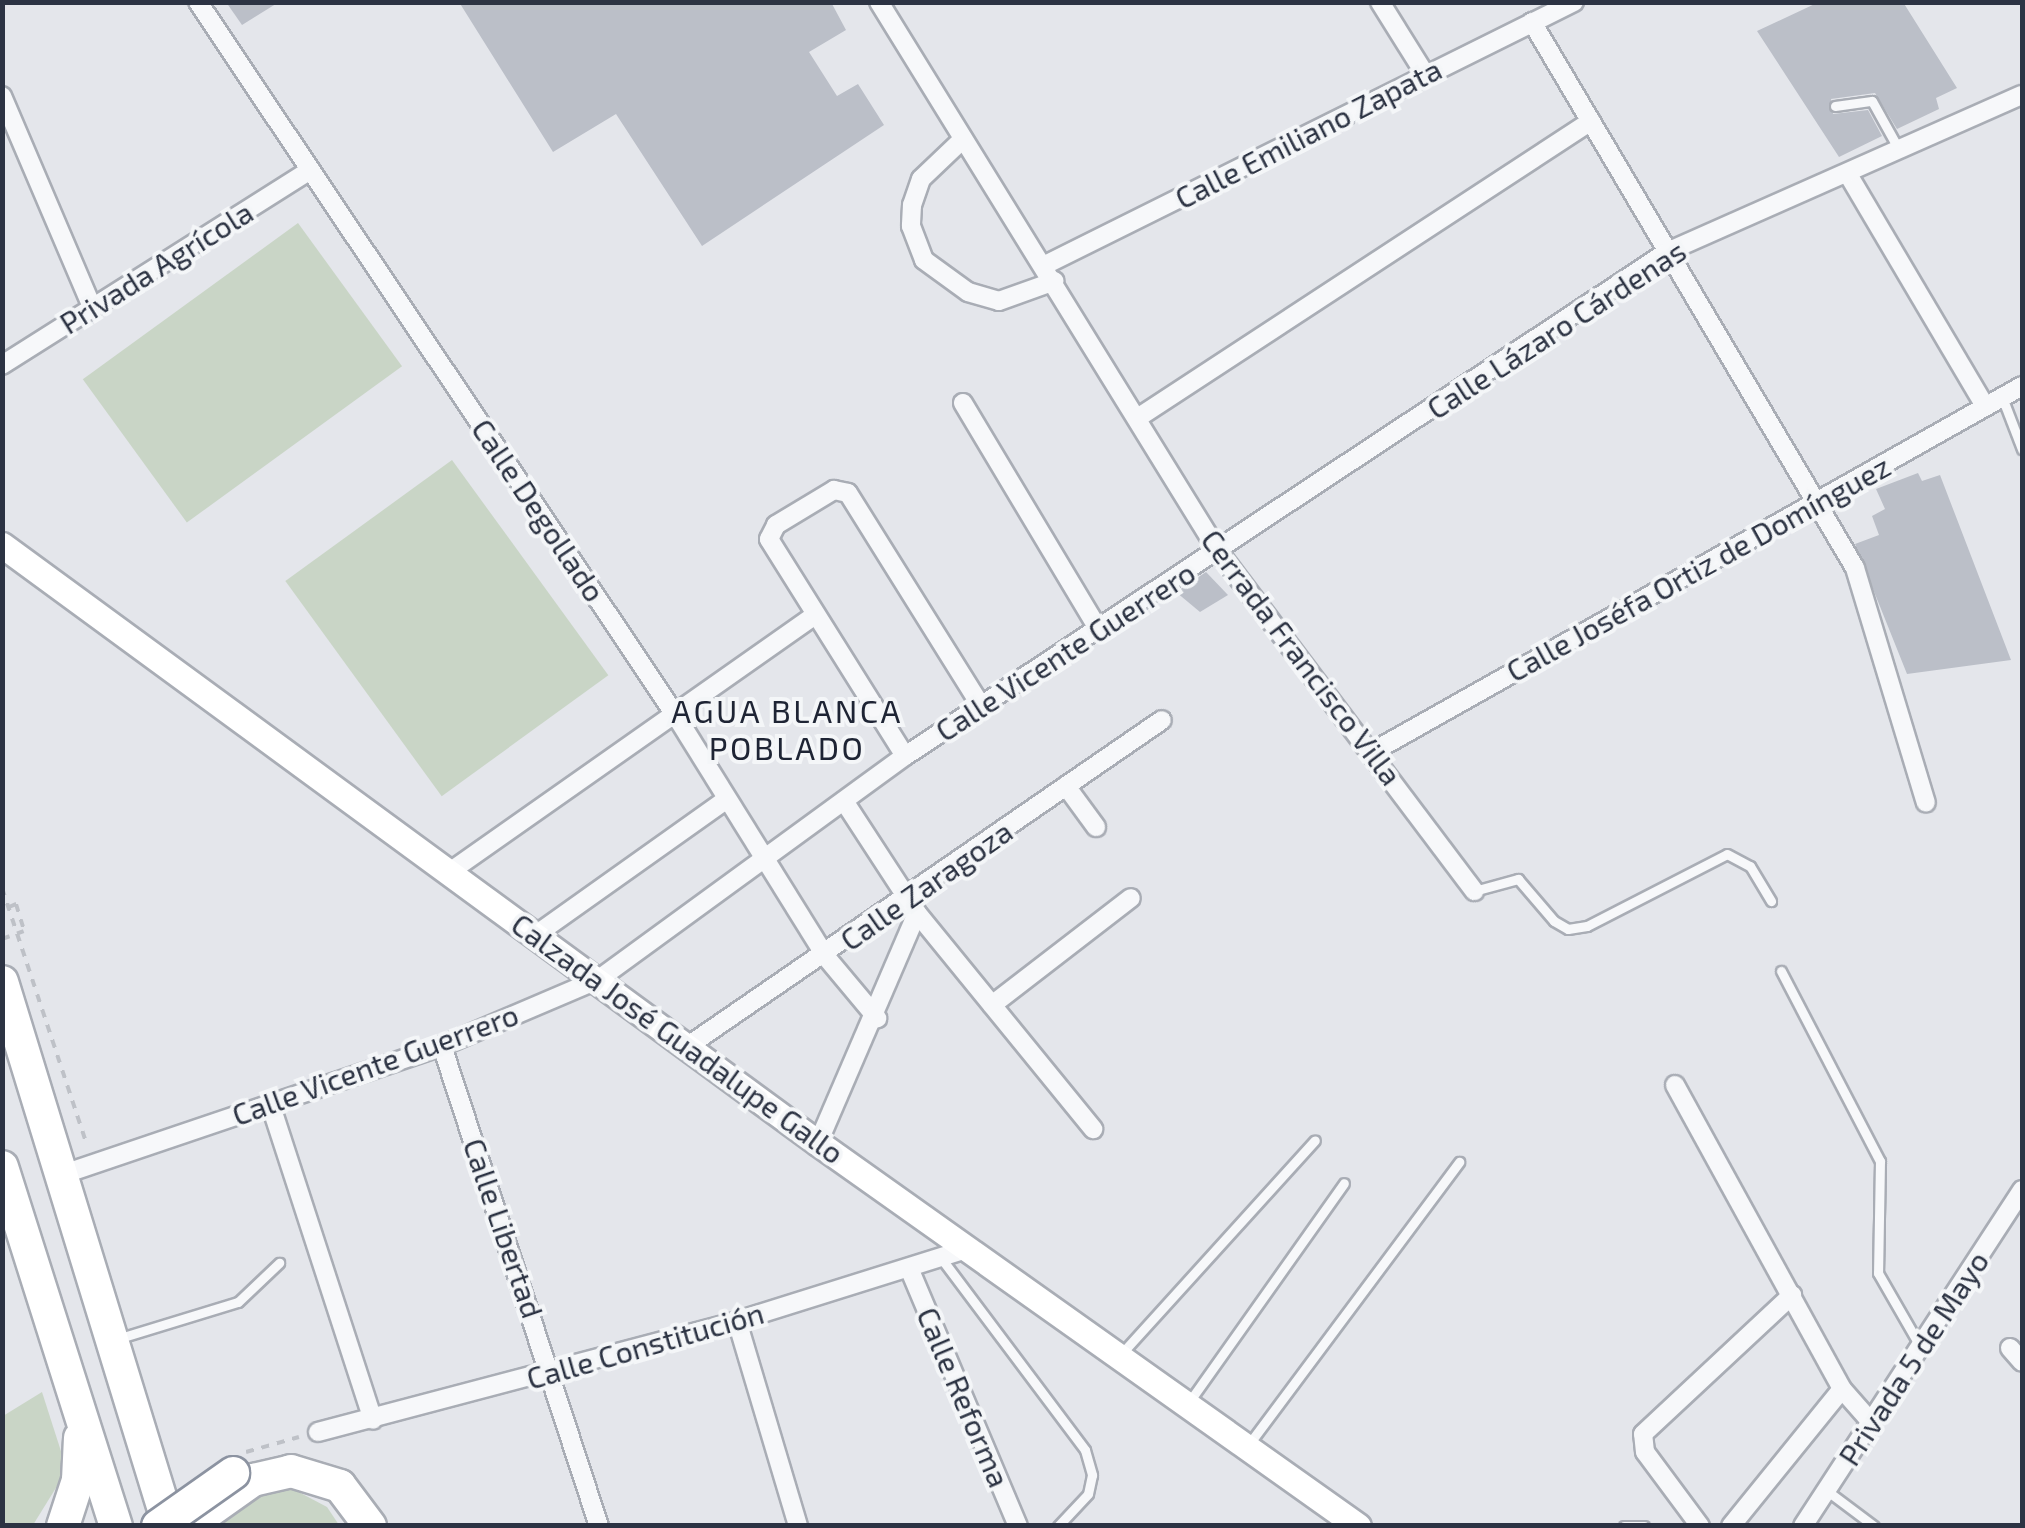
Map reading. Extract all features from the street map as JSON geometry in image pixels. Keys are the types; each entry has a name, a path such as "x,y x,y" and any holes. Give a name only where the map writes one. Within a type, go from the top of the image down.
{"highway":[{"path":"2,982 170,1526"},
{"path":"2,1167 116,1526"},
{"path":"63,1526 78,1480 80,1405"},
{"path":"158,1526 282,1451 318,1452 364,1479 392,1526"},
{"path":"188,1526 238,1480 278,1472 319,1474 349,1494 370,1526"}],"street":[{"name":"Calle Degollado","path":"198,2 676,716 724,801 826,957 876,1018"},
{"name":"Cerrada Francisco Villa","path":"879,2 1139,416 1218,550 1374,751 1474,891"},
{"path":"1380,2 1425,74"},
{"name":"Calle Emiliano Zapata","path":"964,139 921,178 912,205 911,226 924,260 968,292 1000,301 1425,74 1574,2"},
{"path":"1532,22 1817,499 1854,568 1926,803"},
{"path":"2,96 91,306"},
{"name":"Calle Lázaro Cárdenas","path":"1218,550 1667,252 1849,176 2022,96"},
{"path":"1139,416 1591,121"},
{"name":"Privada Agrícola","path":"2,366 311,170"},
{"path":"1849,176 1994,401"},
{"name":"Calle Joséfa Ortiz de Domínguez","path":"1374,751 2022,386"},
{"path":"963,403 1097,628"},
{"path":"905,756 814,616 769,532 842,489 981,706"},
{"name":"Calzada José Guadalupe Gallo","path":"2,545 818,1143 1249,1444 1358,1526"},
{"name":"Calle Vicente Guerrero","path":"61,1175 442,1046 598,979 765,863 905,756 1218,550"},
{"path":"451,872 814,616"},
{"name":"Calle Zaragoza","path":"688,1046 912,906 1066,786 1162,720"},
{"path":"1066,786 1096,827"},
{"path":"537,934 724,801"},
{"path":"844,802 912,906 1094,1129"},
{"path":"992,1005 1131,898"},
{"path":"818,1143 876,1018 912,906"},
{"name":"Calle Libertad","path":"442,1046 552,1371 599,1526"},
{"path":"1675,1085 1842,1389 1871,1422"},
{"path":"270,1103 373,1420"},
{"name":"Privada 5 de Mayo","path":"1803,1526 2022,1190"},
{"name":"Calle Constitución","path":"318,1432 737,1320 970,1248"},
{"name":"Calle Reforma","path":"909,1268 1018,1526"},
{"path":"1700,1526 1645,1452 1644,1434 1792,1295"},
{"path":"737,1320 798,1526"},
{"path":"1731,1526 1842,1389"}],"lane":[{"path":"1835,106 1872,101 1900,152"},
{"path":"1994,401 2022,449"},
{"path":"1474,891 1518,879 1554,921 1568,929 1587,926 1727,854 1750,866 1772,901"},
{"path":"1780,971 1880,1161 1878,1273 1920,1346"},
{"path":"1121,1354 1315,1140"},
{"path":"1249,1444 1459,1162"},
{"path":"1189,1402 1344,1182"},
{"path":"941,1258 1085,1450 1092,1475 1088,1494 1058,1526"},
{"path":"112,1341 238,1302 279,1263"},
{"path":"1826,1490 1874,1526"},
{"path":"1624,1526 1644,1526"}],"path":[{"path":"2,888 94,1165"},
{"path":"2,939 24,932 16,904 8,907"}],"green space":[{"path":"298,223 402,366 187,523 83,379"},
{"path":"452,460 608,675 442,796 285,581"},
{"path":"42,1392 67,1470 33,1525 3,1526 3,1416"},
{"path":"293,1489 327,1507 339,1525 207,1526 244,1499"}],"building":[{"path":"226,2 279,2 242,25"},
{"path":"459,2 831,2 846,30 809,52 837,96 858,84 884,125 702,246 616,114 553,152"},
{"path":"1819,2 1903,2 1957,88 1936,98 1939,109 1897,129 1875,93 1831,99 1833,114 1868,110 1882,136 1839,157 1757,31"},
{"path":"1918,473 1922,481 1940,475 2011,660 1907,674 1855,544 1879,535 1872,516 1885,509 1876,489"},
{"path":"1206,572 1228,595 1200,612 1176,592"}],"district":[{"name":"AGUA BLANCA POBLADO","path":"787,730"}]}
